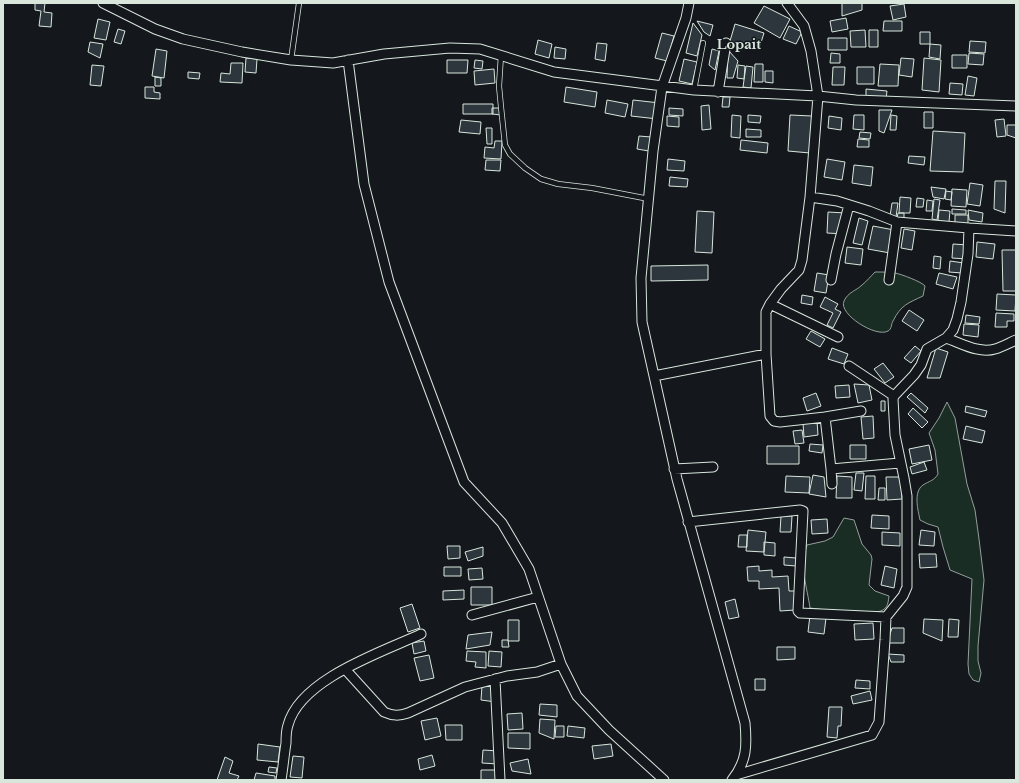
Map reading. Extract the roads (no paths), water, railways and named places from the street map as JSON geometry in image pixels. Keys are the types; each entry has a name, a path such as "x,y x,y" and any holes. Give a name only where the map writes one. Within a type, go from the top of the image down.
{"street":[{"path":"103,3 155,29 183,38 242,52 291,60 333,63 384,54 450,48 480,50 554,72 662,87 718,92 818,96 856,100 1016,106"},
{"path":"689,3 686,18 662,87 653,151 641,278 642,322 674,469 745,723 745,758 734,777"},
{"path":"787,3 804,26 811,51 818,96 810,197 802,260 799,270 770,304 766,312 766,354 770,416 774,421 780,422 861,411"},
{"path":"718,92 726,43"},
{"path":"348,60 364,184 389,282 464,482 502,523 529,569 561,664 577,696 610,730 664,780"},
{"path":"810,197 826,198 849,204 897,222 1016,231"},
{"path":"831,280 849,204"},
{"path":"889,280 897,222"},
{"path":"734,777 872,735 879,722 886,617 903,596 907,587 907,496 895,435 893,415 894,396 914,375 921,365 927,350 946,338 953,330 960,308 968,254 969,228"},
{"path":"770,304 838,337"},
{"path":"946,338 985,350 995,349 1016,340"},
{"path":"654,376 766,354"},
{"path":"849,366 894,396"},
{"path":"825,417 832,484"},
{"path":"831,469 900,463"},
{"path":"674,469 713,468"},
{"path":"688,522 800,510 803,511 798,611 800,613 886,617"},
{"path":"472,615 538,597"},
{"path":"281,780 288,725 295,710 305,697 328,679 345,669 421,634"},
{"path":"345,669 384,712 391,715 400,715 408,713 465,687 495,679 537,672 561,664"},
{"path":"495,679 500,780"}],"lane":[{"path":"291,60 299,3"},
{"path":"694,90 703,43"},
{"path":"501,55 499,86 500,108 505,145 510,154 540,179 558,184 592,188 649,200"}],"district":[{"name":"Lopait","path":"739,44"}]}
